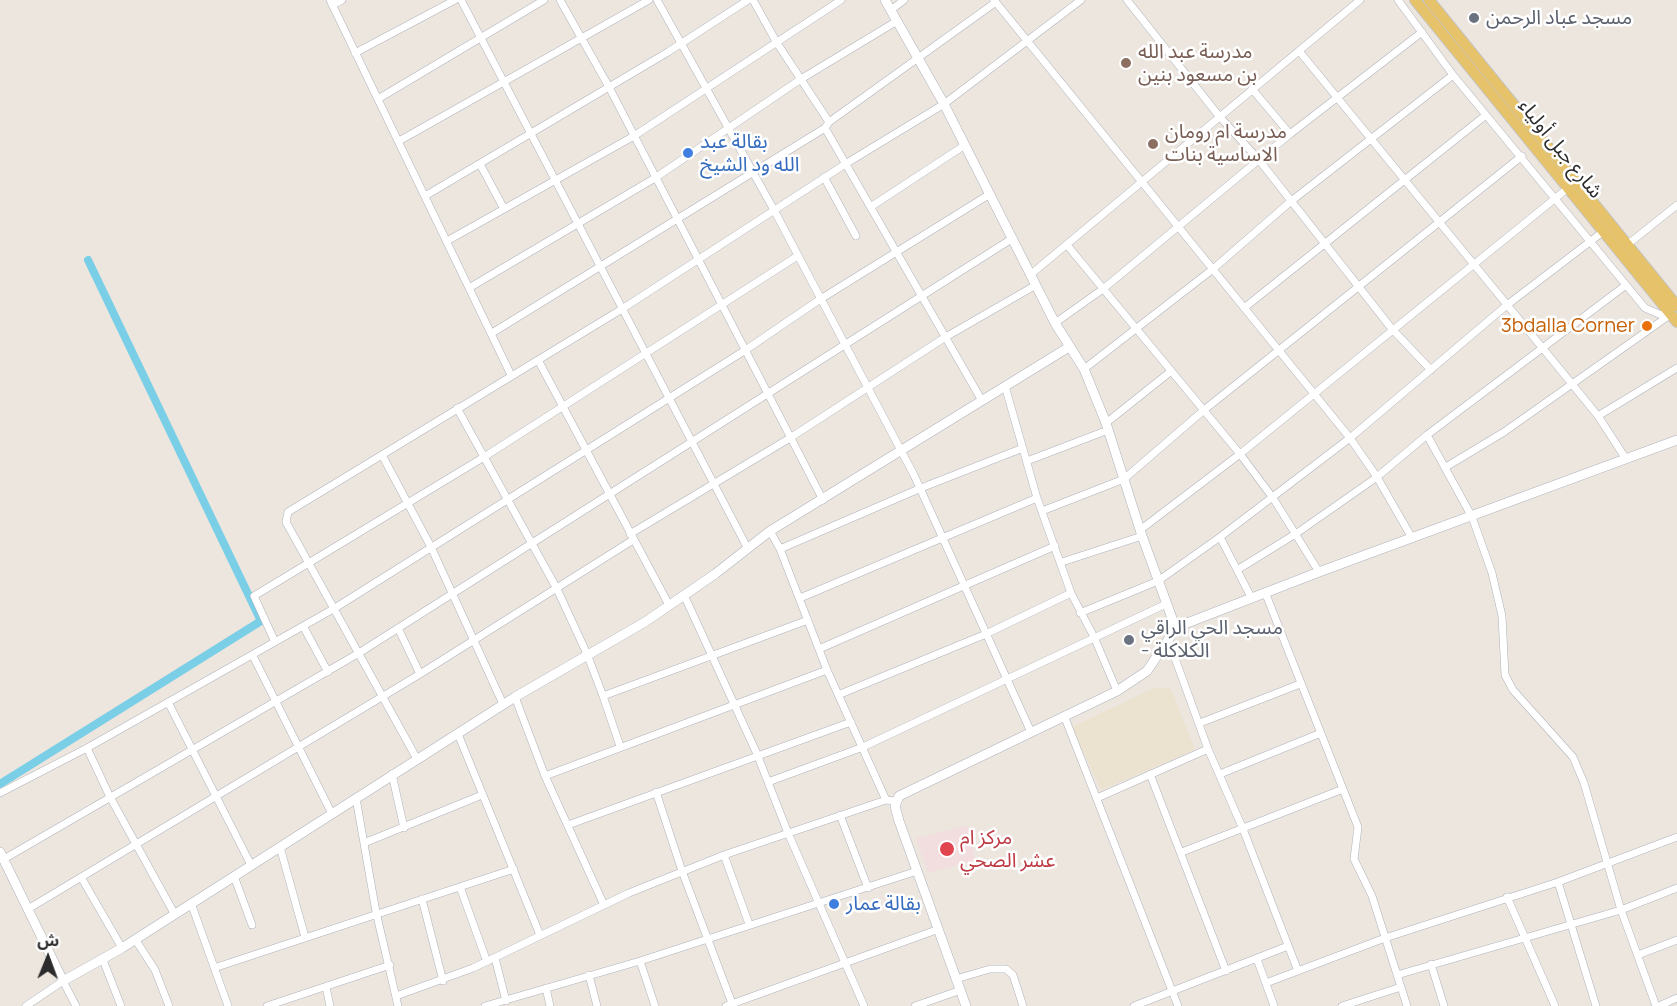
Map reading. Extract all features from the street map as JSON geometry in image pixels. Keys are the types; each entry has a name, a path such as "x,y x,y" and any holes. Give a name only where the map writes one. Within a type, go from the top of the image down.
{"main road":[{"name":"شارع جبل أولياء","path":"1415,0 1673,315"},
{"name":"شارع جبل أولياء","path":"1429,0 1627,245 1673,315"}],"street":[{"path":"342,0 331,2 511,375"},
{"path":"355,53 456,0"},
{"path":"461,0 748,549"},
{"path":"378,99 544,0"},
{"path":"560,0 609,87 822,500"},
{"path":"399,141 649,0"},
{"path":"657,0 774,210 796,257 921,488 963,586 1031,732"},
{"path":"425,196 609,87 748,0"},
{"path":"753,0 777,43 801,79 944,338 981,399"},
{"path":"447,241 555,178 634,136 842,0"},
{"path":"885,0 944,104 1055,323 1084,369 1107,426 1141,533 1176,629"},
{"path":"891,10 904,0"},
{"path":"417,759 286,522 286,515 698,262 824,177 944,104 1082,0"},
{"path":"1126,0 1219,116 1258,160 1392,329 1431,370"},
{"path":"1030,274 1360,0"},
{"path":"1398,0 1453,75 1645,308 1673,315"},
{"path":"492,333 599,265 753,174 827,125 995,1 1350,438 1377,477 1412,538"},
{"path":"469,288 655,178 801,79 897,21"},
{"path":"1055,323 1103,289 1290,134 1422,32"},
{"path":"1299,51 1598,416 1626,459"},
{"path":"1084,369 1214,269 1290,202 1453,75"},
{"path":"1252,89 1290,134"},
{"path":"1244,308 1486,115"},
{"path":"872,206 965,145"},
{"path":"1042,511 1124,479 1204,410 1522,156"},
{"path":"480,164 504,208"},
{"path":"824,177 856,236"},
{"path":"1062,562 1141,533 1555,196 1568,188"},
{"path":"0,793 87,748 335,608 990,194"},
{"path":"1627,245 1677,205"},
{"path":"1080,613 1158,581 1220,537 1350,438 1507,306 1604,231"},
{"path":"76,1006 2,856 328,672 1013,238"},
{"path":"1067,245 1240,454 1297,533 1318,572"},
{"path":"275,642 253,597 409,504 796,257"},
{"path":"28,909 420,674 557,589 632,537 944,338 1035,285"},
{"path":"1238,570 1297,533 1377,477 1427,435 1626,285"},
{"path":"1446,467 1504,432 1673,315"},
{"path":"26,1006 63,981 122,948 503,704 645,622 770,531 981,399 1069,347"},
{"path":"538,360 669,605"},
{"path":"1598,416 1677,368"},
{"path":"1027,460 1107,426 1170,372"},
{"path":"1005,386 1037,498 1071,592 1118,691"},
{"path":"457,408 557,589 587,654 620,746"},
{"path":"1427,435 1472,517 1492,573 1502,616 1505,675 1513,690 1573,757 1584,783 1621,910 1658,1006 1677,998"},
{"path":"396,996 443,981 487,962 604,905 682,871 840,815 891,800 1118,691 1147,671 1176,629 1251,597 1677,441"},
{"path":"780,549 921,488 1023,448"},
{"path":"382,454 431,547 472,641 503,704"},
{"path":"800,598 1037,498"},
{"path":"770,531 780,549 838,695 891,800 966,1006"},
{"path":"1220,537 1251,597"},
{"path":"819,649 1055,546"},
{"path":"838,695 986,634 1071,592"},
{"path":"1265,592 1358,827 1354,859 1372,896 1407,1006"},
{"path":"684,595 757,754 788,833 864,1006"},
{"path":"768,782 863,747 1166,604"},
{"path":"603,696 808,620"},
{"path":"303,626 328,672"},
{"path":"398,628 420,674"},
{"path":"1168,639 1208,749 1243,829 1298,972"},
{"path":"253,656 332,814"},
{"path":"545,776 827,670"},
{"path":"1200,723 1300,684"},
{"path":"515,697 545,776 604,905"},
{"path":"168,702 251,865"},
{"path":"1065,718 1178,1006"},
{"path":"568,825 757,754 851,722"},
{"path":"458,734 540,935"},
{"path":"1220,774 1321,734"},
{"path":"87,748 135,845 174,914"},
{"path":"1097,798 1208,749"},
{"path":"393,774 404,828"},
{"path":"1150,774 1226,971"},
{"path":"1182,852 1343,789"},
{"path":"656,792 730,1005 939,929"},
{"path":"364,843 482,795"},
{"path":"356,798 376,912 398,1006"},
{"path":"840,815 868,888"},
{"path":"1266,983 1385,938 1558,882 1677,837"},
{"path":"280,847 305,937"},
{"path":"724,855 749,924"},
{"path":"214,968 376,912 514,869"},
{"path":"485,1006 640,962 749,924 819,904 917,871"},
{"path":"234,876 252,926"},
{"path":"81,877 122,948"},
{"path":"1558,882 1596,1006"},
{"path":"460,887 487,962"},
{"path":"1397,975 1571,922 1621,910 1677,888"},
{"path":"1507,897 1555,1006"},
{"path":"422,899 443,981"},
{"path":"191,903 228,1006"},
{"path":"135,939 155,970 169,1006"},
{"path":"1638,955 1677,940"},
{"path":"1134,1006 1288,946"},
{"path":"495,958 502,1003"},
{"path":"1257,959 1274,1006"},
{"path":"103,960 121,1006"},
{"path":"640,962 655,1006"},
{"path":"1431,964 1444,1006"},
{"path":"267,1006 390,965"},
{"path":"956,979 990,969 1006,969 1013,975 1023,1006"},
{"path":"589,975 597,1006"},
{"path":"326,987 330,1006"},
{"path":"1342,1006 1401,987"},
{"path":"546,988 550,1006"},
{"path":"915,1006 961,990"}],"shaded area":[{"path":"1154,688 1171,688 1195,750 1101,790 1072,727"},
{"name":"مركز ام عشر الصحي","path":"967,825 976,860 928,873 916,839"}],"waterway":[{"path":"0,784 261,621 88,260"}],"place":[{"name":"مسجد عباد الرحمن","path":"1474,18"},
{"name":"مدرسة عبد الله بن مسعود بنين","path":"1126,63"},
{"name":"مدرسة ام رومان الاساسية بنات","path":"1153,144"},
{"name":"بقالة عبد الله ود الشيخ","path":"688,153"},
{"name":"3bdalla Corner","path":"1647,326"},
{"name":"مسجد الحي الراقي - الكلاكلة","path":"1129,640"},
{"name":"مركز ام عشر الصحي","path":"947,849"},
{"name":"بقالة عمار","path":"834,904"}]}
